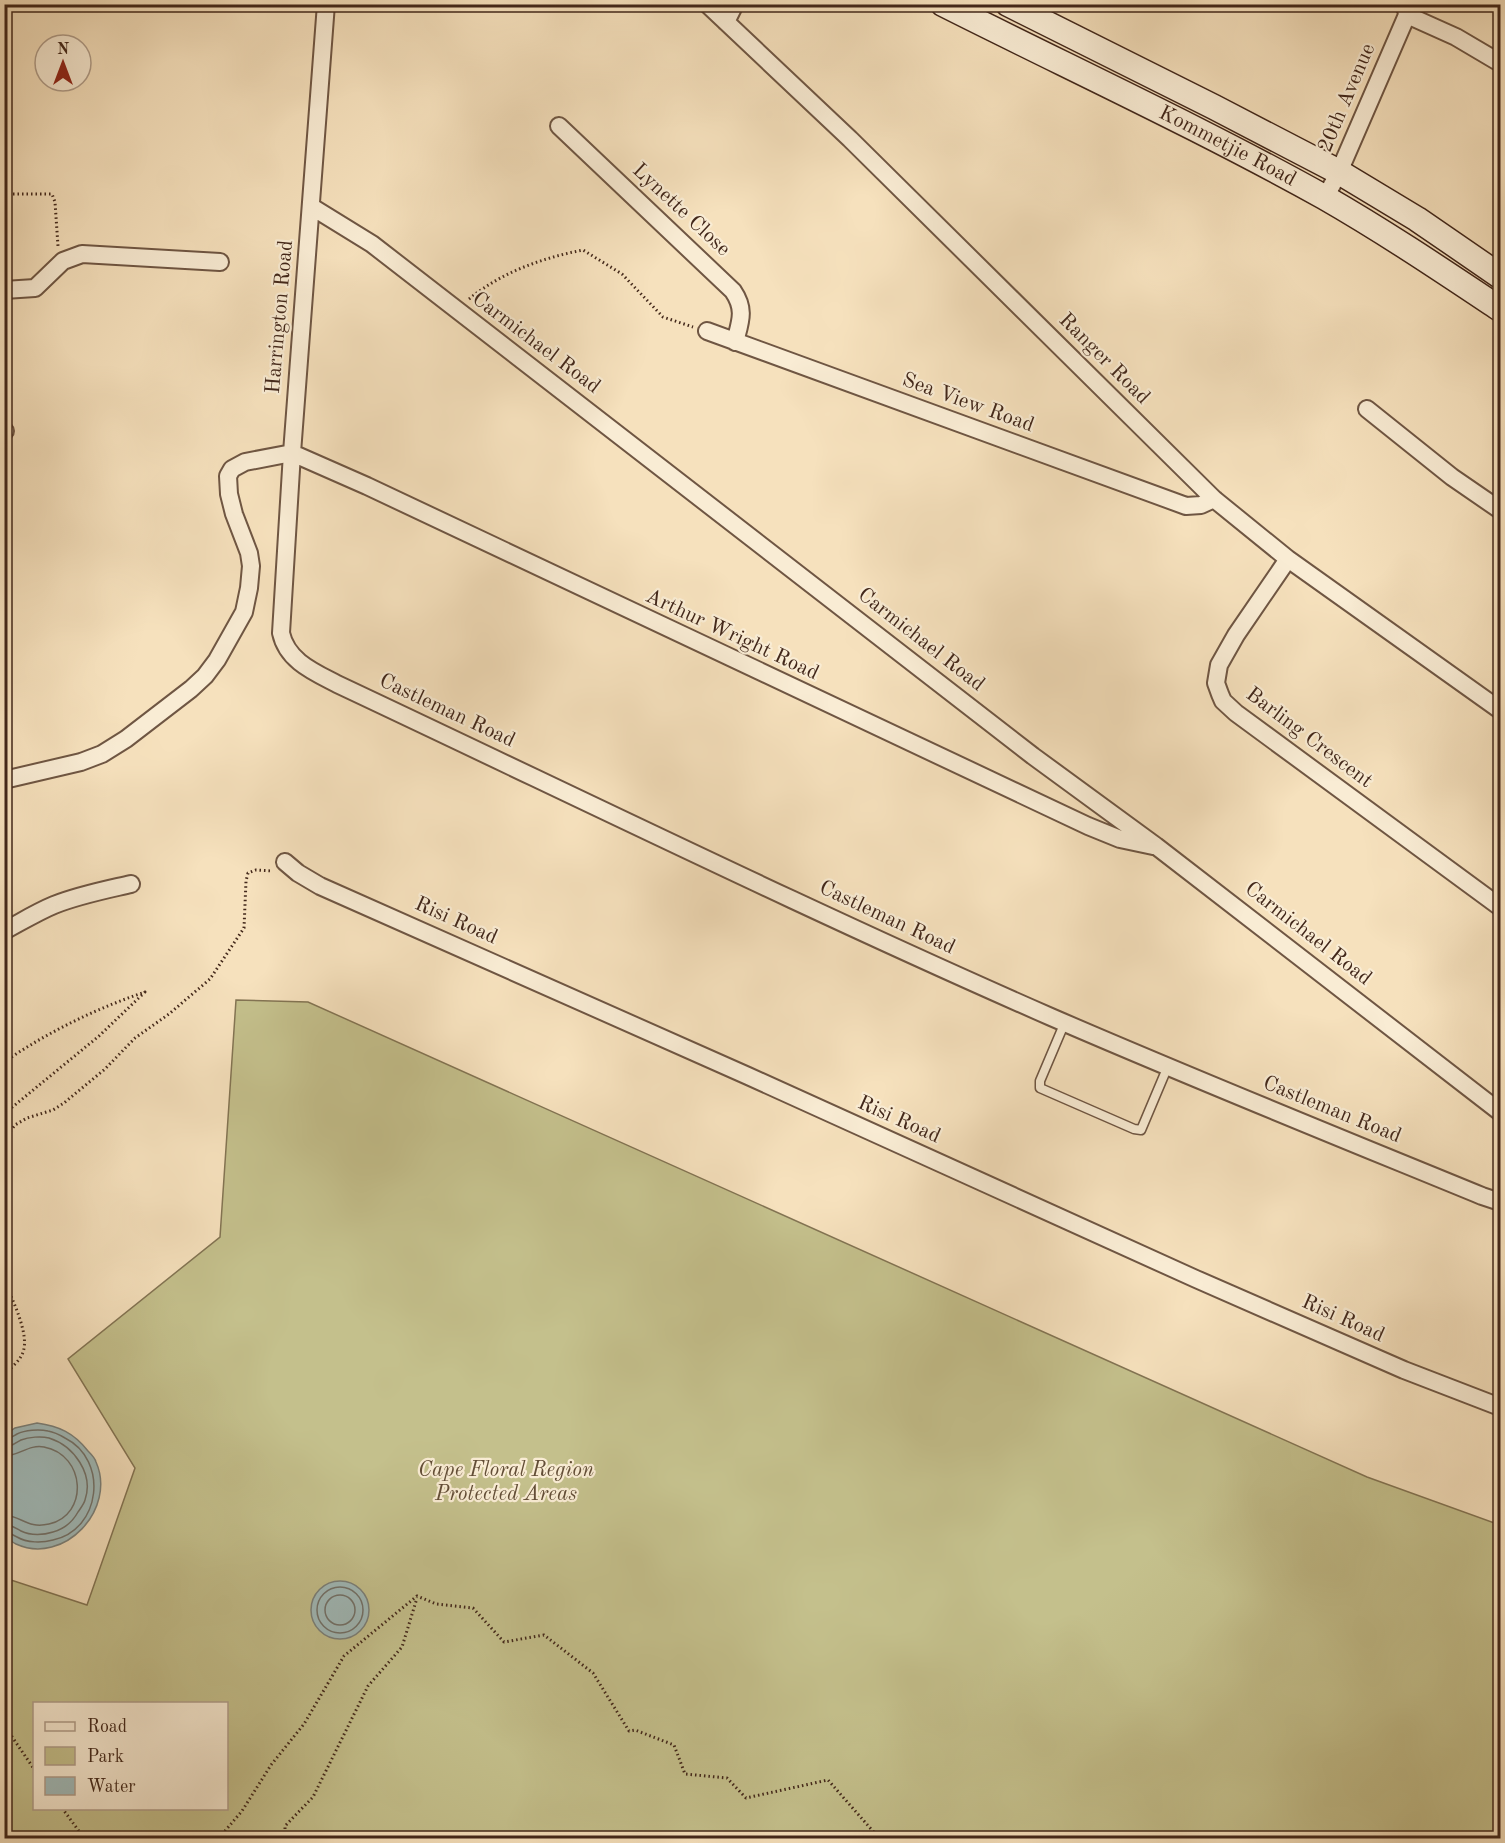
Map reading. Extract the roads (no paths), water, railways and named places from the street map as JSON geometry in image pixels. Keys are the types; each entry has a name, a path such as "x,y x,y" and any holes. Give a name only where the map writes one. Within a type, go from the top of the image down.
{"main road":[{"name":"Kommetjie Road","path":"943,4 1205,134 1325,198 1401,243 1500,309"},
{"name":"Kommetjie Road","path":"1008,4 1340,172 1417,219 1500,276"}],"street":[{"name":"Harrington Road","path":"281,633 292,453 326,4"},
{"name":"Ranger Road","path":"707,4 850,139 1214,499 1288,559 1500,710"},
{"path":"726,22 735,4"},
{"path":"1405,10 1500,63"},
{"name":"20th Avenue","path":"1325,198 1340,172 1405,10"},
{"name":"Lynette Close","path":"559,126 733,291 739,302 742,316 735,342"},
{"name":"Carmichael Road","path":"312,207 372,244 1033,756 1156,846 1500,1112"},
{"path":"4,290 35,288 57,266 82,254 220,262"},
{"name":"Sea View Road","path":"706,331 1186,506 1201,505 1214,499"},
{"path":"1367,409 1452,477 1500,510"},
{"path":"4,780 81,762 102,754 126,739 205,676 217,660 244,612 249,588 251,566 249,552 234,514 229,494 228,476 232,469 245,462 292,453"},
{"name":"Arthur Wright Road","path":"292,453 399,501 780,683 1088,826 1134,843 1156,846"},
{"name":"Barling Crescent","path":"1288,559 1236,635 1219,665 1216,683 1223,701 1236,713 1500,907"},
{"name":"Castleman Road","path":"281,633 286,647 308,669 895,947 1168,1066 1500,1202"},
{"name":"Risi Road","path":"292,868 320,886 727,1066 1196,1279 1404,1370 1500,1407"},
{"path":"4,931 53,906 96,892 131,884"}],"lane":[{"path":"1065,1022 1040,1081 1040,1088 1134,1129 1141,1130 1168,1066"}],"water":[{"path":"37,1423 59,1428 77,1439 95,1459 101,1480 99,1498 93,1514 82,1529 68,1540 52,1547 34,1549 16,1544 4,1536 5,1435 15,1428"},
{"path":"340,1581 351,1583 364,1594 369,1610 367,1621 356,1634 340,1639 329,1637 316,1626 311,1610 313,1599 324,1586"}],"park label":[{"name":"Cape Floral Region Protected Areas","path":"506,1482"}]}
